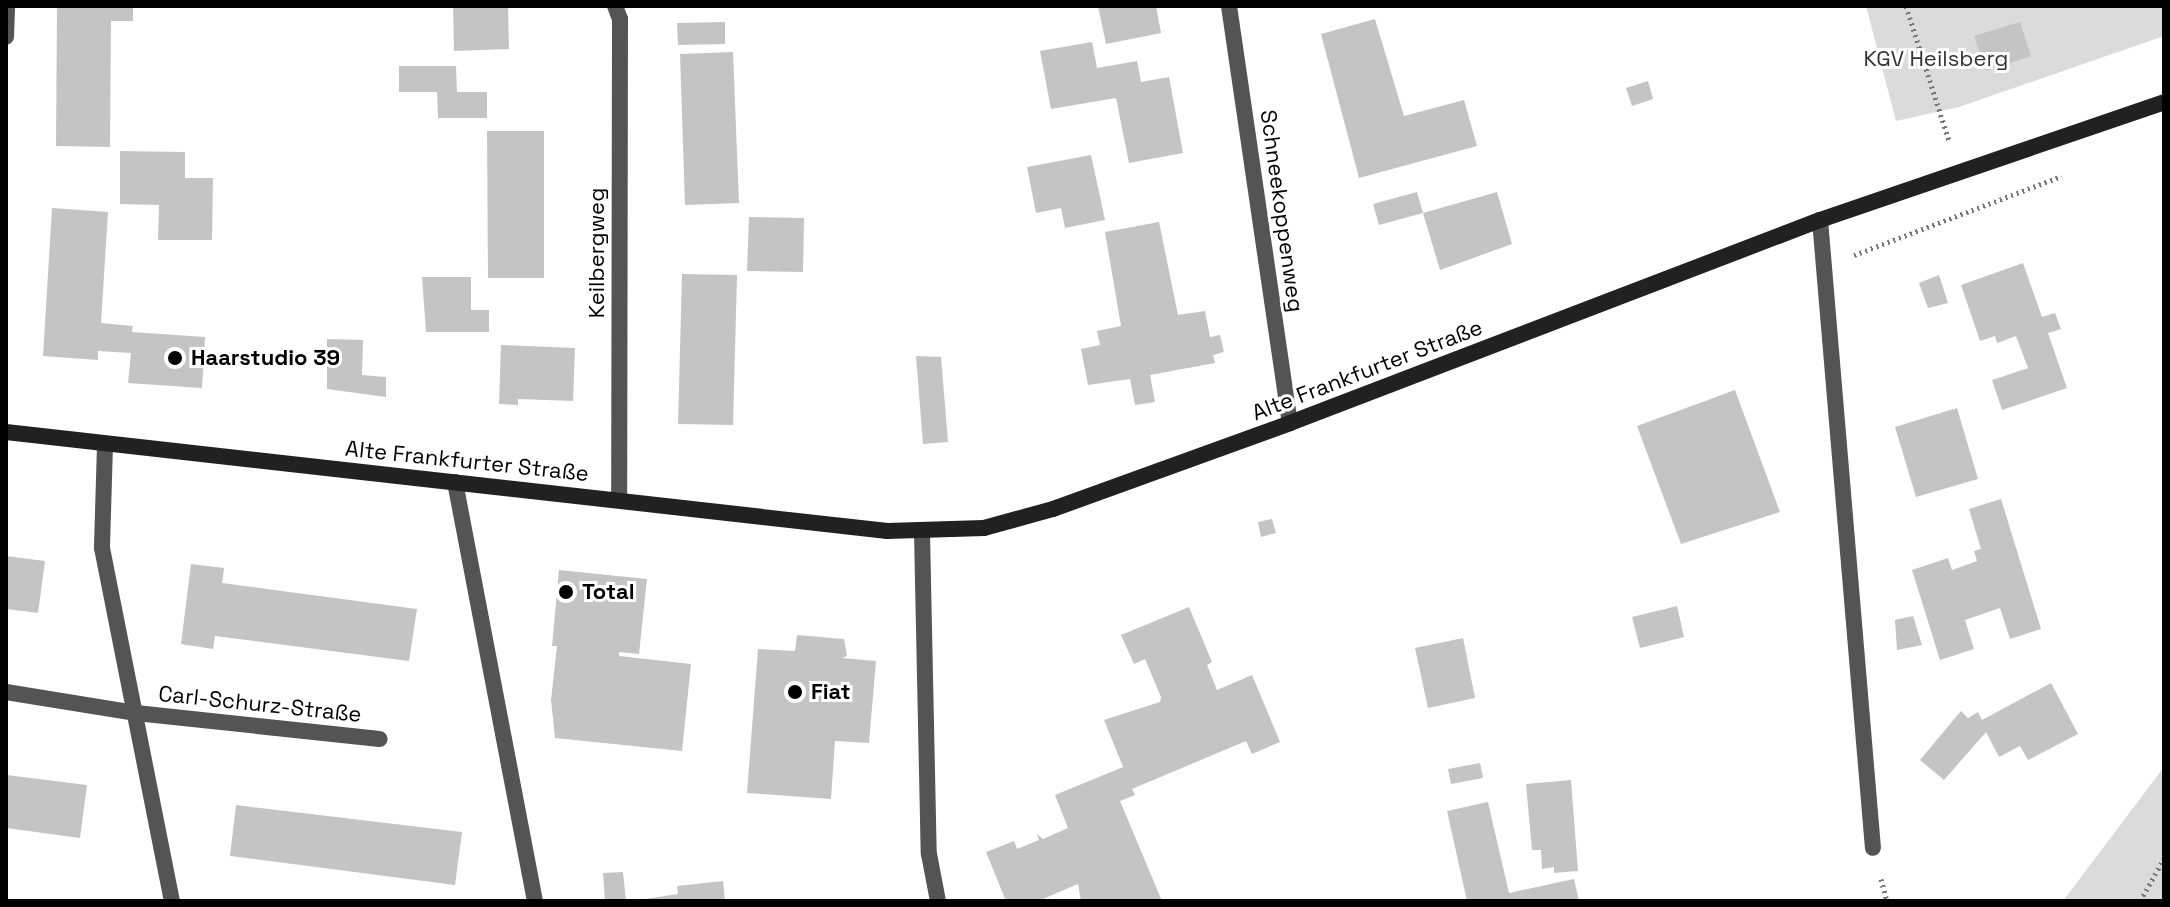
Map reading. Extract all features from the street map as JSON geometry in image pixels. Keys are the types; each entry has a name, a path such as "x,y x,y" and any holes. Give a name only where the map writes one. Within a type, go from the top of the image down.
{"street":[{"path":"6,37 7,6"},
{"name":"Keilbergweg","path":"615,6 620,19 619,500"},
{"name":"Schneekoppenweg","path":"1229,6 1290,423"},
{"name":"Alte Frankfurter Straße","path":"6,432 922,533 1011,522 1290,423 1820,220 2164,102"},
{"path":"1820,220 1873,848"},
{"name":"Carl-Schurz-Straße","path":"105,445 102,548 172,901"},
{"path":"455,482 535,901"},
{"path":"922,533 929,854 938,901"},
{"name":"Carl-Schurz-Straße","path":"6,692 136,713 380,739"}],"path":[{"path":"1906,6 1959,173"},
{"path":"1824,266 2075,171"},
{"path":"2140,901 2164,859"}],"green space":[{"name":"KGV Heilsberg","path":"1866,6 2164,6 2164,36 1959,107 1896,121"},
{"path":"2164,767 2164,901 2063,901"}],"building":[{"path":"57,6 133,6 133,21 111,21 110,147 56,146"},
{"path":"453,6 508,6 509,49 454,51"},
{"path":"1098,6 1156,6 1161,33 1106,44"},
{"path":"1375,19 1404,116 1464,100 1477,146 1359,178 1321,34"},
{"path":"725,22 725,44 678,45 677,23"},
{"path":"2020,22 2031,56 1986,71 1974,36"},
{"path":"1092,42 1097,68 1137,61 1141,82 1169,77 1183,153 1129,163 1116,98 1051,109 1040,51"},
{"path":"733,52 739,203 685,205 680,54"},
{"path":"399,66 456,66 457,92 487,92 487,118 438,118 437,92 399,92"},
{"path":"1648,81 1653,99 1632,106 1626,88"},
{"path":"487,131 544,131 544,278 488,278"},
{"path":"120,151 185,152 185,178 213,178 212,240 158,240 159,205 120,204"},
{"path":"1091,155 1105,220 1065,228 1061,208 1036,213 1027,167"},
{"path":"1417,192 1423,213 1379,225 1373,204"},
{"path":"1497,192 1512,244 1440,270 1423,213"},
{"path":"52,208 108,212 101,323 133,326 132,332 205,337 202,388 128,383 131,353 98,351 98,360 43,356"},
{"path":"749,217 804,218 803,272 747,271"},
{"path":"1159,222 1178,315 1205,311 1210,337 1220,335 1224,352 1213,355 1215,363 1150,375 1155,402 1135,405 1130,379 1088,385 1081,349 1100,345 1097,331 1121,326 1105,232"},
{"path":"2023,263 2042,317 2055,313 2061,329 2048,333 2067,388 2002,410 1992,380 2028,368 2016,336 1997,343 1995,336 1980,341 1961,285"},
{"path":"682,274 737,275 733,425 678,424"},
{"path":"1939,275 1948,303 1928,308 1919,283"},
{"path":"422,277 471,277 471,310 489,310 489,332 426,332"},
{"path":"327,339 363,340 362,375 386,377 386,397 327,389"},
{"path":"501,345 575,348 573,401 518,399 518,405 499,404"},
{"path":"916,356 941,357 948,442 923,444"},
{"path":"1735,390 1780,512 1681,544 1637,426"},
{"path":"1957,408 1978,479 1916,497 1895,427"},
{"path":"2001,499 2041,629 2010,639 2000,608 1965,620 1974,649 1940,660 1912,570 1948,558 1952,570 1977,561 1974,551 1981,549 1969,509"},
{"path":"1272,519 1276,533 1261,537 1258,522"},
{"path":"6,556 45,561 38,613 6,609"},
{"path":"191,564 224,568 222,583 417,609 409,661 215,636 213,649 181,644"},
{"path":"559,570 647,579 639,654 619,652 619,656 691,664 682,751 555,738 551,700 557,646 552,646"},
{"path":"1677,606 1684,637 1640,648 1632,617"},
{"path":"1189,607 1212,662 1207,665 1217,690 1252,675 1280,742 1252,754 1246,741 1132,789 1135,795 1120,801 1162,901 1081,901 1078,884 1038,901 1006,901 986,852 1014,841 1017,849 1039,840 1037,834 1043,839 1068,828 1055,795 1123,767 1104,720 1160,702 1161,697 1145,659 1134,664 1121,635"},
{"path":"1913,616 1922,645 1897,650 1895,620"},
{"path":"797,635 844,639 847,656 842,658 876,661 869,743 835,741 831,799 747,793 758,649 795,651"},
{"path":"1463,638 1475,698 1428,708 1415,648"},
{"path":"2051,683 2078,734 2028,760 2020,746 1999,757 1986,732 1944,780 1920,760 1961,711 1968,718 1978,712 1982,720"},
{"path":"1480,763 1483,778 1451,784 1448,769"},
{"path":"6,775 87,785 80,838 6,828"},
{"path":"1571,780 1578,871 1554,873 1554,867 1542,869 1541,850 1532,850 1526,784"},
{"path":"1488,802 1509,893 1574,879 1579,901 1467,901 1447,811"},
{"path":"236,805 462,832 455,885 230,856"},
{"path":"623,872 626,901 605,901 603,873"},
{"path":"723,881 725,901 632,901 678,894 677,886"}],"place":[{"name":"Haarstudio 39","path":"175,358"},
{"name":"Total","path":"566,592"},
{"name":"Fiat","path":"795,692"}]}
